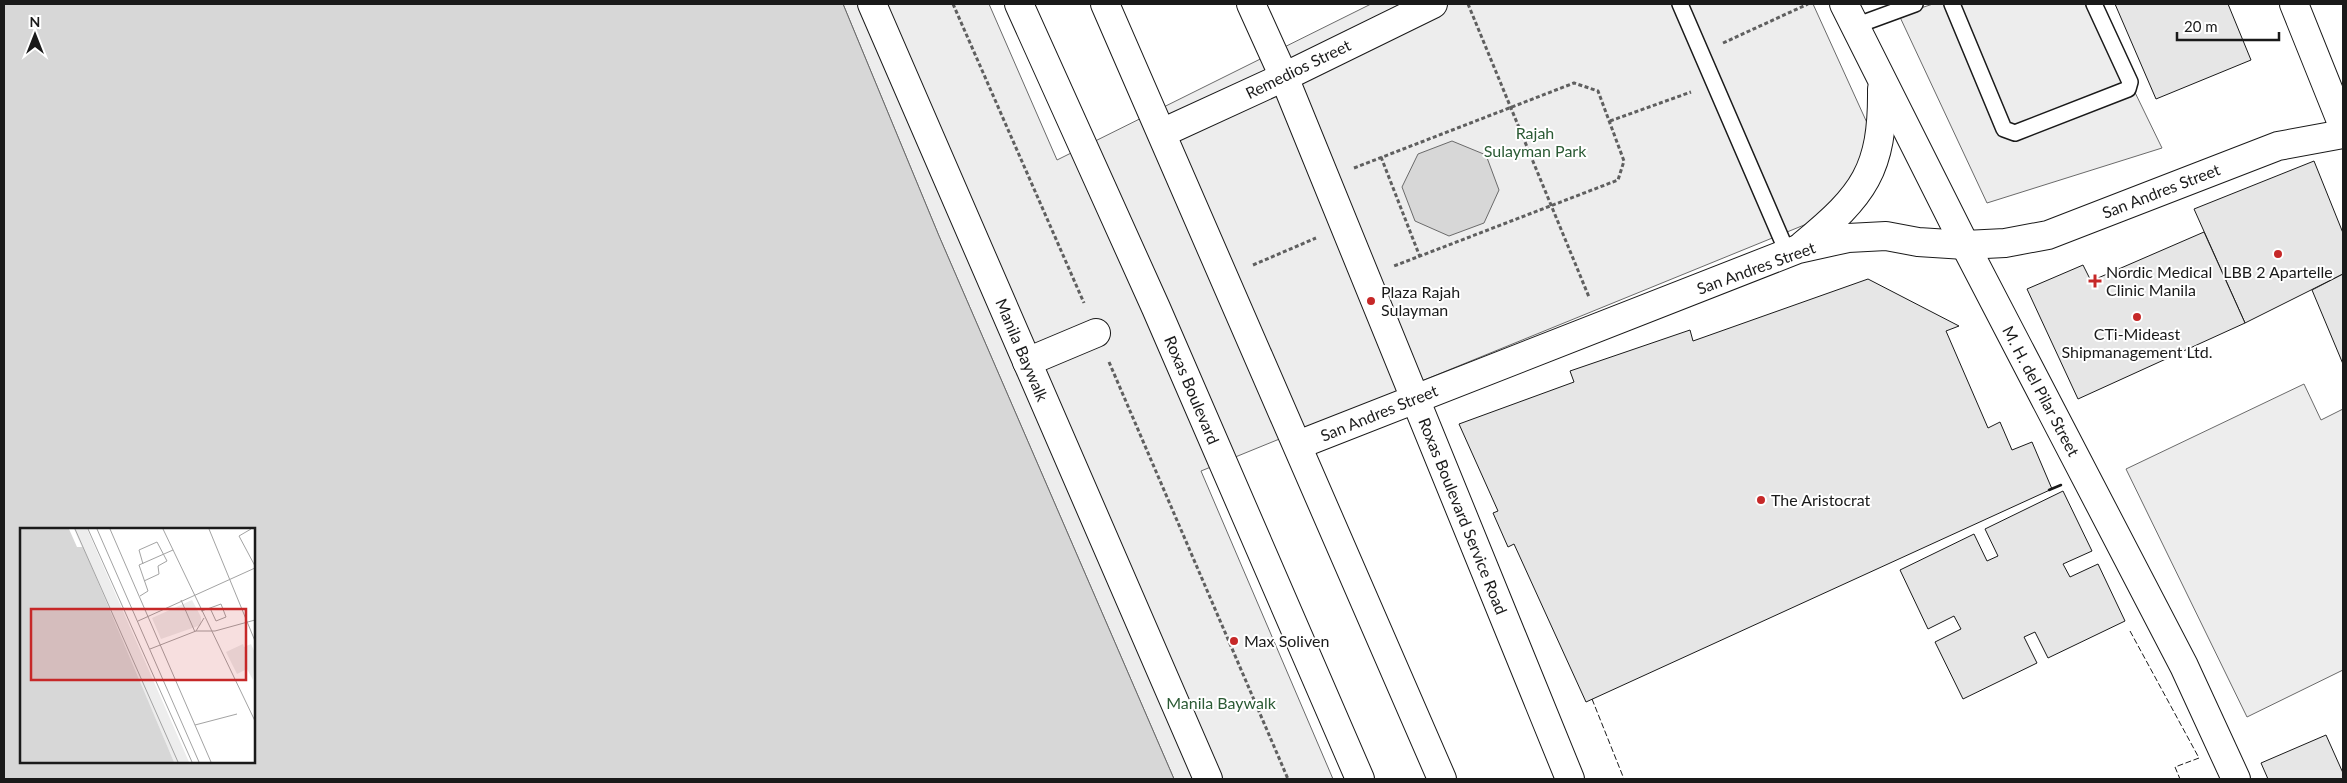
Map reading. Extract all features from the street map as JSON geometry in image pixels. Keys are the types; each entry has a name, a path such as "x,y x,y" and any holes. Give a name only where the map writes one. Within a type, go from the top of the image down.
{"main road":[{"name":"Manila Baywalk","path":"872,4 1208,779"},
{"name":"Roxas Boulevard","path":"1019,4 1156,308 1360,779"},
{"path":"1105,4 1442,779"},
{"name":"Roxas Boulevard Service Road","path":"1251,4 1284,77 1570,779"},
{"name":"Remedios Street","path":"1162,133 1284,77 1433,4"},
{"path":"2294,4 2343,126"},
{"name":"M. H. del Pilar Street","path":"1849,15 1965,245 2184,666 2236,779"},
{"path":"1793,252 1834,220 1851,202 1866,179 1877,152 1883,125 1882,83"},
{"name":"San Andres Street","path":"1298,445 1793,252 1848,238 1886,236 1918,242 1965,245 2005,244 2048,235 2278,146 2343,134"},
{"path":"1027,362 1096,333"}],"lane":[{"path":"1680,4 1793,252"},
{"path":"1849,15 1915,4"},
{"path":"1952,4 2004,129 2015,133 2128,89 2130,82 2094,4"}],"path":[{"path":"953,4 1288,779"},
{"path":"1468,4 1601,326"},
{"path":"1702,52 1808,4"},
{"path":"1361,165 1574,83 1598,91 1624,161 1618,180 1402,263"},
{"path":"1610,121 1715,83"},
{"path":"1381,157 1420,256"}],"shaded area":[{"path":"4,4 843,4 939,236 1174,779 4,779"},
{"name":"Plaza Rajah Sulayman","path":"843,4 989,4 1057,160 1371,4 1813,4 1873,136 1854,182 1814,221 1201,471 1333,779 1174,779 939,236"},
{"path":"1933,4 2092,4 2162,148 1987,203 1899,15"},
{"path":"1452,141 1486,155 1499,190 1484,223 1449,236 1415,221 1402,187 1418,154"},
{"path":"2304,384 2321,420 2343,409 2343,670 2247,717 2126,469"}],"building":[{"path":"2115,4 2228,4 2251,60 2156,99"},
{"name":"LBB 2 Apartelle","path":"2314,161 2343,233 2343,274 2245,323 2194,209"},
{"path":"2204,232 2245,323 2078,399 2027,289 2083,265 2091,281"},
{"path":"2343,274 2343,364 2312,290"},
{"name":"The Aristocrat","path":"1868,279 1959,326 1946,331 1988,428 2000,422 2012,450 2032,442 2052,489 1586,702 1514,544 1508,547 1493,513 1498,511 1459,424 1574,382 1570,371 1690,330 1693,341"},
{"path":"2063,491 2092,551 2063,564 2070,577 2098,564 2125,621 2048,658 2035,632 2024,637 2037,663 1963,699 1935,642 1961,629 1954,616 1928,629 1900,570 1974,534 1987,561 1998,556 1985,529"},
{"path":"2326,735 2343,773 2343,779 2268,779 2261,763"}],"fence":[{"path":"2130,631 2199,758 2175,767 2180,779"},
{"path":"1592,699 1624,779"}],"wall":[{"path":"2049,490 2061,485"}],"place":[{"name":"LBB 2 Apartelle","path":"2278,254"},
{"name":"Nordic Medical Clinic Manila","path":"2095,281"},
{"name":"Plaza Rajah Sulayman","path":"1371,301"},
{"name":"CTi-Mideast Shipmanagement Ltd.","path":"2137,317"},
{"name":"The Aristocrat","path":"1761,500"},
{"name":"Max Soliven","path":"1234,641"}],"park label":[{"name":"Rajah Sulayman Park","path":"1535,142"}]}
